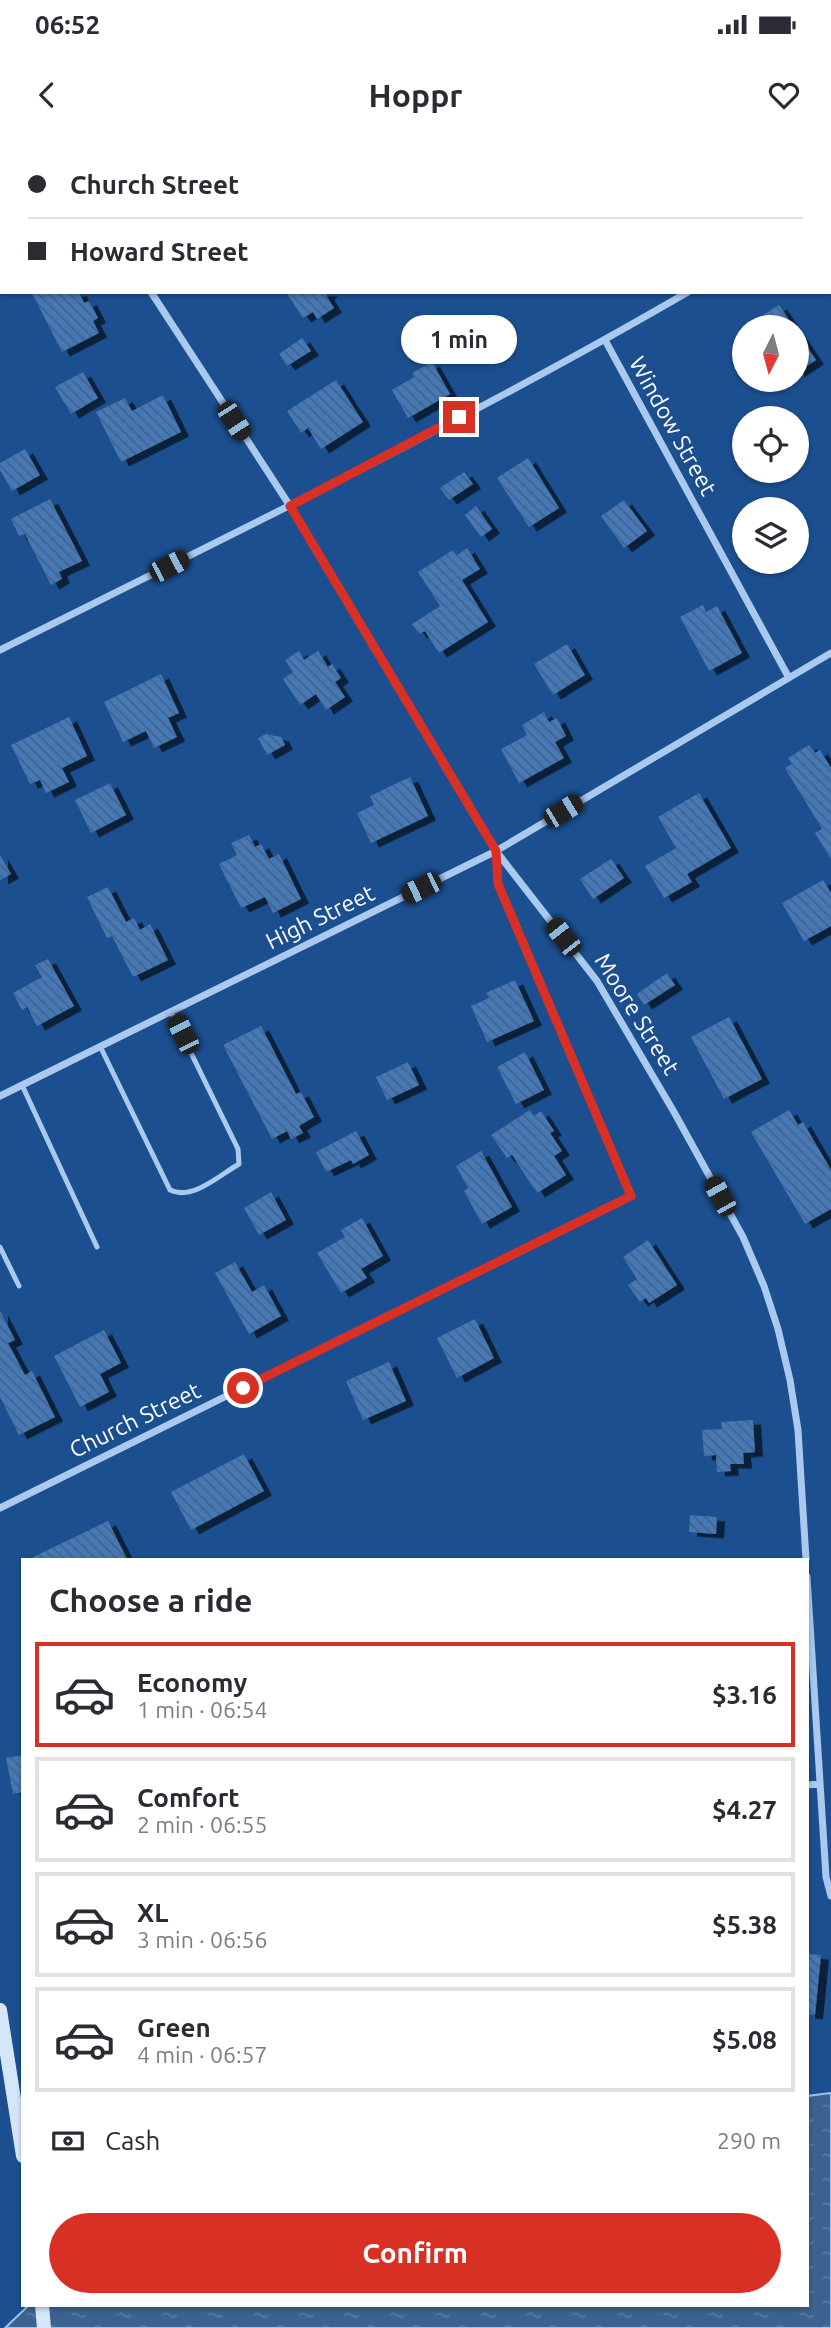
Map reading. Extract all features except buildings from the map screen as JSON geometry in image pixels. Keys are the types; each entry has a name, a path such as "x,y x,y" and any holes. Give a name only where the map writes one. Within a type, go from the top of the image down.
{"main road":[{"path":"0,2010 21,2144"},
{"path":"41,2307 44,2328"}],"street":[{"name":"Moore Street","path":"152,294 290,506 496,851 597,981 743,1237 778,1329 790,1380 798,1430 806,1558"},
{"path":"0,650 290,506 605,341 685,294"},
{"name":"Window Street","path":"605,341 789,678"},
{"name":"High Street","path":"0,1096 496,851 831,653"},
{"name":"Church Street","path":"0,1508 631,1196 498,884 496,851"},
{"path":"809,1609 826,1877 831,1896"},
{"path":"809,1785 820,1784"}],"lane":[{"path":"100,1046 170,1190 177,1194 194,1191 239,1164 238,1149 171,1012"},
{"path":"22,1085 97,1247"},
{"path":"0,1247 19,1286"}],"water":[{"path":"831,2093 831,2328 5,2328 27,2307 809,2307 809,2096"}],"route":[{"path":"243,1388 631,1196 498,884 496,851 290,506 459,417"}]}
